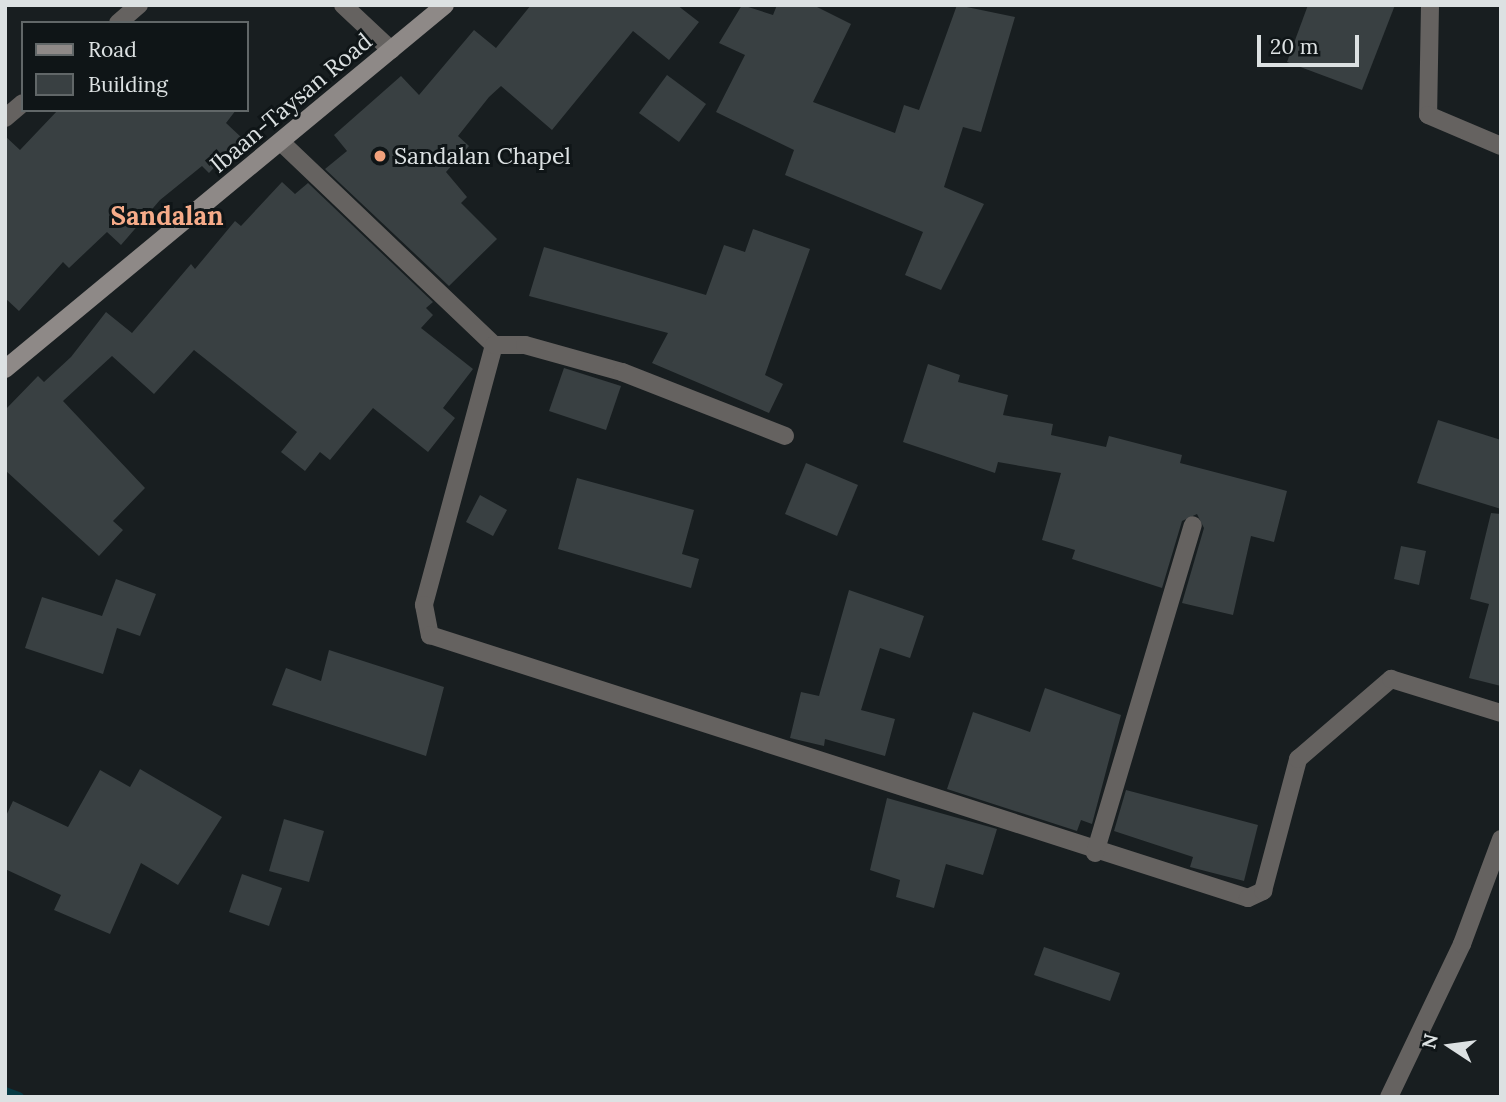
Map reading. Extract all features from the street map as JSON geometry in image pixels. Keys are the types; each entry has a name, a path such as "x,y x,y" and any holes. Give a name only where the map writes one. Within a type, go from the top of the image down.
{"main road":[{"name":"Ibaan-Taysan Road","path":"5,369 283,144 445,5"}],"street":[{"path":"120,21 139,5"},
{"path":"343,5 391,50"},
{"path":"1430,5 1427,115 1501,146"},
{"path":"5,118 21,105"},
{"path":"283,144 494,345 525,345 622,372 785,436"},
{"path":"494,345 424,605 430,635 1095,853 1258,896 1298,759 1391,679 1501,713"},
{"path":"1095,853 1193,525"},
{"path":"1389,1097 1462,944 1501,839"}],"building":[{"path":"531,5 677,5 699,22 669,60 633,31 552,130 501,86 489,97 458,136 469,146 446,172 467,197 461,203 497,239 449,286 325,169 347,151 334,135 401,76 419,95 474,30 496,48"},
{"path":"742,5 773,15 777,5 813,5 851,24 813,102 895,133 904,105 919,110 957,5 1015,17 981,132 963,127 944,187 984,204 941,290 905,275 923,232 785,175 794,150 716,112 745,55 719,43"},
{"path":"1308,5 1395,5 1362,90 1287,62"},
{"path":"667,75 706,104 679,142 639,113"},
{"path":"56,112 234,112 226,123 242,138 209,173 202,166 160,200 121,245 107,232 69,268 63,262 19,311 5,298 5,136 20,150"},
{"path":"282,182 295,194 308,183 433,302 426,308 433,315 421,328 473,369 443,408 455,418 428,452 373,408 330,460 320,452 305,471 281,452 297,432 194,350 154,394 112,356 63,401 145,488 113,521 123,530 99,556 5,470 5,410 38,376 44,382 71,357 106,312 132,333 191,264 195,269 235,221 241,226"},
{"path":"753,229 810,249 765,375 783,384 769,413 652,363 668,333 529,296 544,247 706,295 724,245 745,252"},
{"path":"928,364 960,375 958,382 1008,395 1003,415 1053,424 1051,435 1106,447 1109,436 1182,455 1180,463 1287,491 1274,542 1251,536 1233,615 1182,603 1204,528 1197,514 1182,521 1162,588 1072,559 1075,550 1042,540 1061,473 998,462 995,473 903,442"},
{"path":"564,368 621,386 606,430 549,411"},
{"path":"1438,420 1501,440 1501,509 1417,483"},
{"path":"806,463 858,485 837,536 785,514"},
{"path":"577,478 694,510 682,554 699,559 691,588 558,549"},
{"path":"480,495 507,510 493,536 466,522"},
{"path":"1491,513 1501,514 1501,686 1469,678 1489,604 1470,599"},
{"path":"1401,546 1426,551 1419,585 1394,579"},
{"path":"116,579 156,594 140,636 117,628 103,674 25,648 42,597 102,616"},
{"path":"849,590 924,616 910,658 880,648 861,710 895,719 885,756 825,739 824,746 790,738 801,692 819,696"},
{"path":"329,650 444,687 426,756 272,705 286,668 321,681"},
{"path":"1045,688 1121,715 1092,824 1081,820 1077,831 947,789 973,712 1030,732"},
{"path":"140,769 222,817 178,885 141,863 110,934 54,910 61,895 5,869 5,818 13,801 68,827 100,770 130,787"},
{"path":"1126,790 1258,825 1244,881 1190,867 1193,857 1114,831"},
{"path":"887,798 997,829 983,875 946,864 934,908 896,897 900,880 870,870"},
{"path":"284,819 324,831 309,882 269,871"},
{"path":"242,874 282,888 269,926 229,912"},
{"path":"1044,947 1120,973 1110,1001 1034,975"}],"waterway":[{"path":"5,1092 19,1097"}],"place":[{"name":"Sandalan Chapel","path":"380,156"}],"district":[{"name":"Sandalan","path":"167,216"}]}
